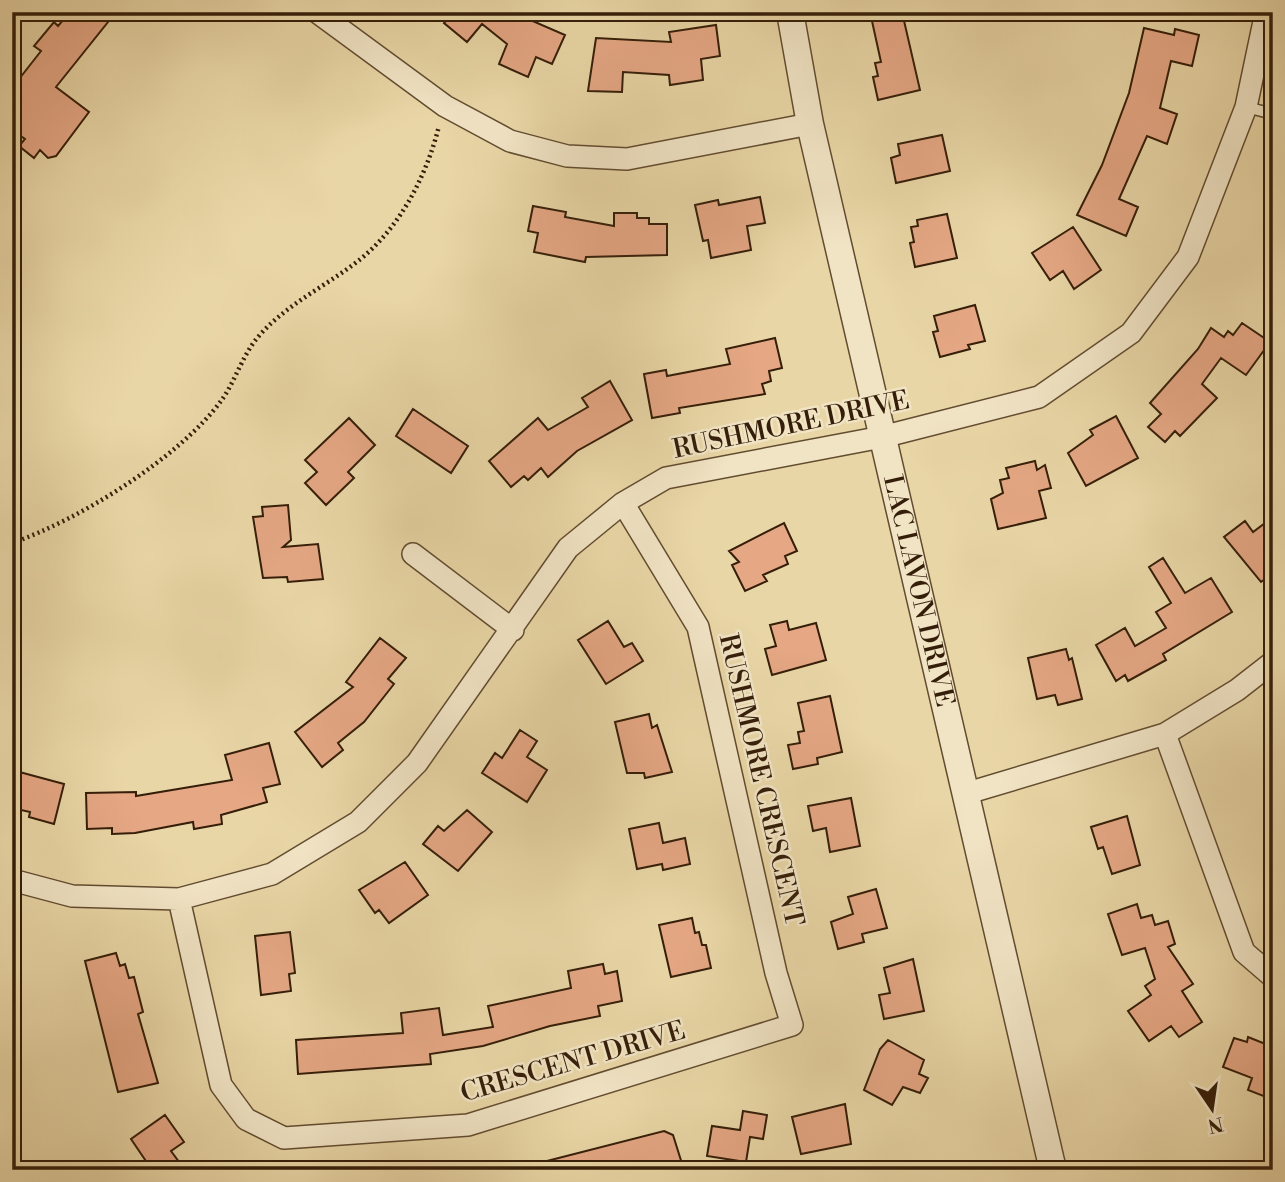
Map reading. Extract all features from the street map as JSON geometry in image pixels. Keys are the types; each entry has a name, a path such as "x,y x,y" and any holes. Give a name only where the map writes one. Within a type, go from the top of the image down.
{"street":[{"path":"317,12 445,106 510,141 568,156 627,159 810,124"},
{"name":"LAC LAVON DRIVE","path":"790,12 810,124 1053,1170"},
{"name":"RUSHMORE DRIVE","path":"12,880 72,896 179,899 272,874 358,822 417,763 513,630 568,548 623,503 666,478 882,437 1039,397 1131,333 1188,257 1245,107 1266,12"},
{"name":"RUSHMORE CRESCENT","path":"623,503 698,627 776,973 792,1025 732,1043"},
{"path":"413,554 513,630"},
{"path":"967,802 971,792 1166,734 1237,690 1273,662"},
{"path":"1166,734 1244,952 1273,977"},
{"name":"CRESCENT DRIVE","path":"179,899 221,1085 246,1119 284,1138 468,1125 732,1043"}],"lane":[{"path":"1245,107 1273,114"}],"path":[{"path":"12,543 81,510 172,454 221,401 258,338 301,299 364,256 406,206 431,156 445,106"}],"building":[{"path":"70,12 116,12 56,87 89,112 56,156 48,158 40,150 34,158 19,146 25,139 12,130 12,88 41,51 34,46 54,22 58,26"},
{"path":"453,12 512,12 565,35 552,64 536,57 528,77 499,64 507,44 482,24 467,42 444,23"},
{"path":"870,12 902,12 920,90 878,100 873,77 878,76 875,63 881,62"},
{"path":"716,25 720,56 701,59 703,80 670,85 669,75 623,72 622,92 588,91 596,38 671,42 669,32"},
{"path":"1144,28 1174,35 1175,29 1199,35 1192,66 1171,61 1160,108 1177,114 1167,144 1147,136 1119,199 1138,207 1126,236 1077,215 1102,165 1129,93"},
{"path":"942,135 950,171 896,183 891,158 900,155 898,144"},
{"path":"760,197 765,223 747,226 751,250 711,258 708,240 703,241 695,205 718,200 719,205"},
{"path":"533,206 566,212 565,217 614,226 614,213 637,213 637,218 649,218 649,224 667,224 667,255 586,257 585,262 534,252 538,233 528,231"},
{"path":"947,214 957,258 915,267 910,243 914,242 911,227 918,226 917,220"},
{"path":"1073,227 1101,270 1074,289 1063,271 1050,280 1032,253"},
{"path":"975,305 985,341 968,345 970,349 940,357 933,332 938,331 934,316"},
{"path":"1242,323 1270,342 1246,375 1221,358 1202,384 1217,398 1180,436 1175,431 1165,442 1148,427 1161,414 1150,403 1198,349 1211,328 1224,337 1228,331 1233,335"},
{"path":"775,338 782,368 769,371 771,381 762,384 765,394 679,408 680,413 652,418 644,374 666,370 667,376 730,364 726,349"},
{"path":"610,381 632,420 577,451 548,477 541,468 528,480 524,476 511,487 489,461 538,418 548,430 588,407 582,398"},
{"path":"413,409 468,446 451,473 396,436"},
{"path":"1116,416 1138,458 1086,486 1068,453 1093,435 1090,430"},
{"path":"349,418 375,445 348,472 354,478 326,505 305,483 317,472 305,460"},
{"path":"1035,461 1037,470 1045,465 1051,488 1039,491 1046,518 998,529 991,499 1003,493 1000,480 1009,478 1006,468"},
{"path":"288,505 291,540 283,547 318,544 323,579 288,582 287,577 263,578 253,517 263,516 262,507"},
{"path":"1273,517 1273,573 1261,582 1224,537 1245,521 1253,532"},
{"path":"784,523 797,551 785,556 788,564 763,575 767,581 745,591 732,565 739,562 729,551"},
{"path":"1163,558 1185,593 1211,578 1232,612 1163,654 1166,660 1128,681 1125,675 1116,681 1096,645 1125,628 1135,646 1166,628 1156,612 1171,603 1149,567"},
{"path":"608,621 624,647 632,643 643,661 606,684 578,640"},
{"path":"787,621 789,630 816,623 826,660 772,675 765,649 776,646 770,625"},
{"path":"380,638 406,658 388,679 394,684 364,722 338,743 343,750 322,767 295,732 353,687 346,682"},
{"path":"1066,649 1069,660 1072,658 1082,699 1058,705 1055,695 1037,699 1028,658"},
{"path":"830,696 842,752 817,758 818,764 793,769 788,745 800,743 798,732 804,731 798,703"},
{"path":"649,714 652,728 657,725 672,772 645,778 644,773 627,773 615,722"},
{"path":"520,730 537,741 527,757 547,770 527,802 482,773 495,753 502,758"},
{"path":"269,743 280,784 263,788 267,802 221,815 222,824 194,829 193,822 135,833 112,834 112,828 87,829 86,793 136,792 136,796 232,780 225,755"},
{"path":"12,770 64,784 54,824 29,817 30,812 12,808"},
{"path":"851,798 860,846 830,852 826,828 813,831 808,806"},
{"path":"467,810 492,832 458,871 423,844 438,826 444,831"},
{"path":"1127,816 1140,865 1112,874 1103,847 1098,849 1091,827"},
{"path":"659,823 663,843 685,838 690,864 663,870 662,864 637,869 629,829"},
{"path":"405,862 428,895 389,923 379,910 375,913 359,890"},
{"path":"876,889 887,928 862,934 864,942 838,949 831,922 853,914 848,897"},
{"path":"1137,904 1141,918 1152,915 1155,925 1168,921 1175,944 1168,947 1193,984 1182,991 1202,1022 1179,1037 1171,1026 1149,1041 1128,1011 1151,995 1145,986 1155,979 1145,948 1122,955 1108,914"},
{"path":"692,918 695,933 699,932 702,945 706,945 711,968 671,977 659,925"},
{"path":"290,932 295,973 289,974 291,991 261,995 255,936"},
{"path":"116,953 120,966 125,964 129,978 134,977 143,1012 138,1014 158,1083 118,1092 85,961"},
{"path":"913,959 924,1011 884,1019 879,995 890,993 884,968"},
{"path":"603,964 605,974 617,971 622,1001 598,1006 600,1016 550,1026 483,1046 430,1054 431,1064 298,1074 296,1040 403,1033 401,1013 439,1008 443,1035 493,1027 488,1006 571,988 568,971"},
{"path":"1248,1037 1273,1047 1273,1081 1266,1097 1248,1090 1252,1078 1223,1067 1234,1038 1247,1042"},
{"path":"888,1040 924,1060 919,1074 928,1078 920,1093 903,1087 892,1105 864,1090 880,1049"},
{"path":"845,1104 851,1144 801,1154 792,1117"},
{"path":"743,1111 767,1115 763,1139 750,1137 746,1162 707,1156 712,1126 740,1130"},
{"path":"165,1115 184,1142 171,1151 185,1170 152,1170 131,1139"},
{"path":"664,1131 673,1135 684,1170 540,1170 539,1163"}]}
